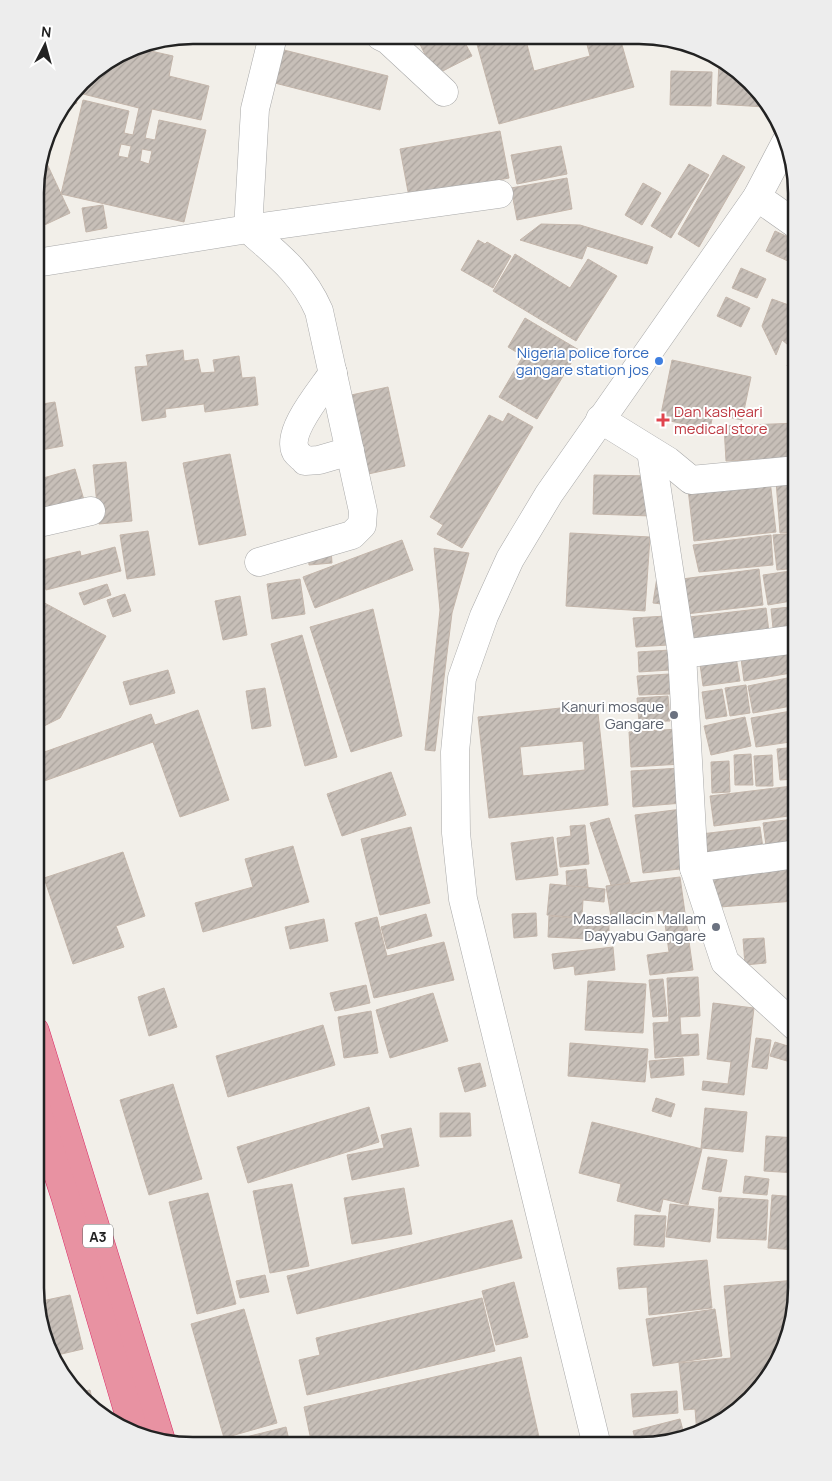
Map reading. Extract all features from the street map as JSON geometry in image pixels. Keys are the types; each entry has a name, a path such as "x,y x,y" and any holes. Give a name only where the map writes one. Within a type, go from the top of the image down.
{"highway":[{"name":"A3","path":"44,1061 160,1433"},
{"name":"A3","path":"44,1132 65,1196 132,1424"}],"street":[{"path":"248,229 255,109 271,44"},
{"path":"392,44 444,92"},
{"path":"595,1437 463,899 456,833 455,752 462,678 484,616 510,559 549,494 756,197 782,150"},
{"path":"44,262 248,229 499,194"},
{"path":"756,197 788,219"},
{"path":"248,229 296,271 310,290 319,311 363,511 362,525 352,535 259,562"},
{"path":"333,373 297,426 294,439 296,452 305,460 312,460 350,451"},
{"path":"600,419 651,451 691,480 788,471"},
{"path":"651,451 682,654 694,868 725,962 788,1020"},
{"path":"44,522 91,511"},
{"path":"682,654 788,640"},
{"path":"694,868 788,855"}],"building":[{"path":"420,44 466,44 472,56 435,75"},
{"path":"477,44 527,44 534,71 590,56 587,44 622,44 634,87 499,124"},
{"path":"276,48 388,76 380,110 267,81"},
{"path":"150,51 173,56 169,76 209,86 201,120 152,109 145,138 155,140 159,120 206,130 184,222 61,194 83,100 129,111 124,133 133,135 139,108 83,94 94,81 118,64","holes":["121,144 131,146 128,158 118,156","142,149 152,151 149,164 140,161"]},
{"path":"719,67 738,81 761,107 717,104"},
{"path":"671,71 712,72 711,106 670,105"},
{"path":"500,131 509,178 409,197 400,149"},
{"path":"561,146 567,174 517,184 511,155"},
{"path":"723,155 745,167 699,247 678,234"},
{"path":"47,164 70,213 44,225 44,193"},
{"path":"689,164 709,175 671,238 651,226"},
{"path":"567,178 572,209 517,220 511,188"},
{"path":"643,183 661,193 642,225 625,215"},
{"path":"103,205 107,228 86,232 82,208"},
{"path":"541,224 580,225 653,247 647,264 587,246 582,259 520,240"},
{"path":"775,231 788,237 788,261 766,251"},
{"path":"478,240 485,244 487,242 511,256 493,288 461,270"},
{"path":"515,254 570,288 588,259 617,276 576,341 493,291"},
{"path":"741,268 766,279 757,298 732,288"},
{"path":"726,297 750,308 741,327 717,316"},
{"path":"772,299 788,305 788,345 782,340 776,355 762,326"},
{"path":"525,318 579,350 537,419 499,397 523,356 508,347"},
{"path":"183,350 184,361 198,359 201,373 215,372 213,360 239,356 242,378 255,377 258,405 205,412 204,404 165,409 166,417 142,421 135,367 148,366 146,355"},
{"path":"672,360 751,377 742,420 713,414 710,429 660,419"},
{"path":"388,387 405,466 359,476 342,397"},
{"path":"55,402 63,446 44,450 44,404"},
{"path":"508,413 533,427 462,548 437,534 443,525 430,517 489,415 503,422"},
{"path":"788,423 788,458 726,461 724,426"},
{"path":"230,454 246,535 199,545 183,463"},
{"path":"126,462 132,521 99,524 93,465"},
{"path":"75,469 84,500 44,509 44,478"},
{"path":"594,475 652,476 651,516 593,514"},
{"path":"770,480 776,532 694,541 688,489"},
{"path":"788,480 788,533 780,533 776,481"},
{"path":"148,531 155,575 127,579 120,535"},
{"path":"570,533 650,537 645,611 566,606"},
{"path":"788,534 788,569 777,570 773,535"},
{"path":"771,535 773,565 699,572 693,545"},
{"path":"402,540 413,570 315,608 303,577"},
{"path":"115,547 121,571 46,590 44,560 80,551 81,556"},
{"path":"434,548 469,553 452,613 435,751 425,750 440,610"},
{"path":"331,549 332,563 309,565 308,550"},
{"path":"759,569 763,605 686,614 682,579"},
{"path":"788,571 788,602 768,605 763,575"},
{"path":"657,577 662,604 653,603"},
{"path":"300,579 305,614 272,619 267,584"},
{"path":"107,584 111,595 84,605 79,593"},
{"path":"125,594 131,611 113,617 107,600"},
{"path":"240,596 247,635 223,640 215,601"},
{"path":"44,603 106,636 60,718 44,726"},
{"path":"788,607 788,636 774,637 771,609"},
{"path":"766,608 770,640 694,649 689,617"},
{"path":"373,609 402,736 351,752 310,627"},
{"path":"666,616 668,645 636,647 633,618"},
{"path":"302,635 337,757 305,766 271,644"},
{"path":"788,646 788,674 744,681 740,651"},
{"path":"670,650 670,670 639,672 638,652"},
{"path":"735,651 740,681 703,686 699,657"},
{"path":"168,670 175,693 130,705 123,682"},
{"path":"669,674 670,694 639,695 637,676"},
{"path":"788,678 788,707 753,713 748,686"},
{"path":"746,685 750,713 730,716 725,688"},
{"path":"265,688 271,726 252,729 246,691"},
{"path":"722,689 727,716 706,719 702,692"},
{"path":"668,696 670,721 639,722 637,698"},
{"path":"597,704 608,805 489,818 478,717","holes":["583,741 585,770 523,776 520,747"]},
{"path":"198,710 229,800 180,817 153,742 44,781 44,752 151,714 155,725"},
{"path":"788,712 788,742 756,747 751,718"},
{"path":"745,717 751,746 711,755 704,726"},
{"path":"679,729 682,764 631,767 629,732"},
{"path":"788,748 788,780 780,780 777,749"},
{"path":"751,754 753,785 735,785 734,755"},
{"path":"772,755 773,786 756,786 754,756"},
{"path":"729,761 730,792 712,793 711,762"},
{"path":"681,768 683,803 633,807 631,771"},
{"path":"391,772 406,815 342,836 327,794"},
{"path":"788,786 788,816 714,826 710,796"},
{"path":"682,809 689,868 643,873 635,815"},
{"path":"609,818 630,882 612,888 590,823"},
{"path":"788,820 788,847 767,853 763,823"},
{"path":"585,825 589,864 560,867 557,838 571,836 570,826"},
{"path":"411,827 430,903 380,915 361,839"},
{"path":"760,827 764,855 705,862 701,834"},
{"path":"553,837 558,875 516,880 511,843"},
{"path":"293,846 309,902 203,932 195,903 253,887 245,859"},
{"path":"123,852 145,916 116,926 124,947 73,964 44,878"},
{"path":"788,864 788,901 708,908 705,871"},
{"path":"586,869 588,887 567,888 566,871"},
{"path":"680,877 693,970 650,975 647,955 669,952 663,910 611,917 606,886"},
{"path":"550,884 605,889 604,902 583,900 582,918 547,915"},
{"path":"536,913 537,936 514,938 512,914"},
{"path":"426,914 432,936 387,949 381,927"},
{"path":"549,916 609,920 609,940 548,937"},
{"path":"377,917 387,956 444,942 454,980 374,998 355,923"},
{"path":"324,919 328,941 290,949 285,927"},
{"path":"764,938 766,963 745,965 743,939"},
{"path":"613,947 615,970 575,975 574,966 554,969 552,954"},
{"path":"698,977 700,1016 680,1017 681,1035 698,1034 699,1055 655,1058 653,1023 669,1022 667,978"},
{"path":"663,979 667,1016 653,1017 649,980"},
{"path":"588,981 646,984 643,1033 585,1030"},
{"path":"366,985 370,1003 335,1011 330,993"},
{"path":"164,988 177,1027 149,1036 138,997"},
{"path":"433,993 448,1041 390,1058 376,1010"},
{"path":"713,1003 754,1008 744,1095 702,1090 703,1081 728,1084 731,1062 707,1059"},
{"path":"371,1011 378,1053 344,1058 338,1017"},
{"path":"323,1025 335,1065 228,1097 216,1056"},
{"path":"756,1038 771,1040 767,1069 752,1067"},
{"path":"775,1042 788,1046 787,1061 770,1056"},
{"path":"570,1043 648,1049 645,1082 568,1076"},
{"path":"683,1058 684,1075 651,1078 649,1061"},
{"path":"480,1063 486,1086 465,1092 458,1068"},
{"path":"173,1084 202,1179 149,1195 120,1100"},
{"path":"656,1098 675,1104 671,1117 652,1111"},
{"path":"369,1107 379,1142 248,1183 237,1147"},
{"path":"705,1108 747,1112 743,1152 701,1148"},
{"path":"440,1113 470,1113 471,1136 440,1137"},
{"path":"592,1122 702,1149 688,1205 663,1199 660,1212 617,1201 621,1184 579,1173"},
{"path":"411,1128 419,1166 352,1180 347,1155 384,1148 381,1135"},
{"path":"766,1136 788,1137 788,1172 764,1171"},
{"path":"708,1157 727,1160 721,1192 702,1189"},
{"path":"745,1176 769,1179 767,1195 743,1193"},
{"path":"292,1184 309,1266 270,1273 253,1191"},
{"path":"404,1188 412,1234 352,1244 344,1198"},
{"path":"208,1193 236,1304 197,1314 169,1202"},
{"path":"772,1195 788,1196 788,1249 768,1248"},
{"path":"719,1197 768,1200 766,1240 717,1238"},
{"path":"670,1204 714,1209 710,1242 666,1237"},
{"path":"635,1215 666,1216 664,1247 634,1245"},
{"path":"512,1220 522,1258 297,1314 287,1276"},
{"path":"707,1260 712,1308 649,1315 647,1287 619,1289 617,1268"},
{"path":"265,1275 269,1292 240,1298 236,1281"},
{"path":"788,1281 785,1317 773,1354 745,1394 722,1412 696,1425 695,1409 684,1410 679,1363 731,1358 724,1286"},
{"path":"514,1282 528,1337 496,1345 482,1291"},
{"path":"70,1295 83,1349 59,1355 52,1336 44,1300"},
{"path":"482,1298 495,1351 307,1395 299,1360 320,1355 316,1338"},
{"path":"244,1309 277,1423 224,1437 191,1324"},
{"path":"715,1309 722,1356 653,1366 646,1319"},
{"path":"521,1357 539,1437 463,1437 462,1435 453,1437 310,1437 304,1407"},
{"path":"90,1390 92,1398 87,1394 85,1391"},
{"path":"677,1391 678,1413 633,1417 631,1394"},
{"path":"680,1419 683,1430 659,1436 639,1437 635,1437 633,1431"},
{"path":"286,1427 288,1437 246,1437"}],"place":[{"name":"Nigeria police force gangare station jos","path":"659,361"},
{"name":"Dan kasheari medical store","path":"663,420"},
{"name":"Kanuri mosque Gangare","path":"674,715"},
{"name":"Massallacin Mallam Dayyabu Gangare","path":"716,927"}]}
